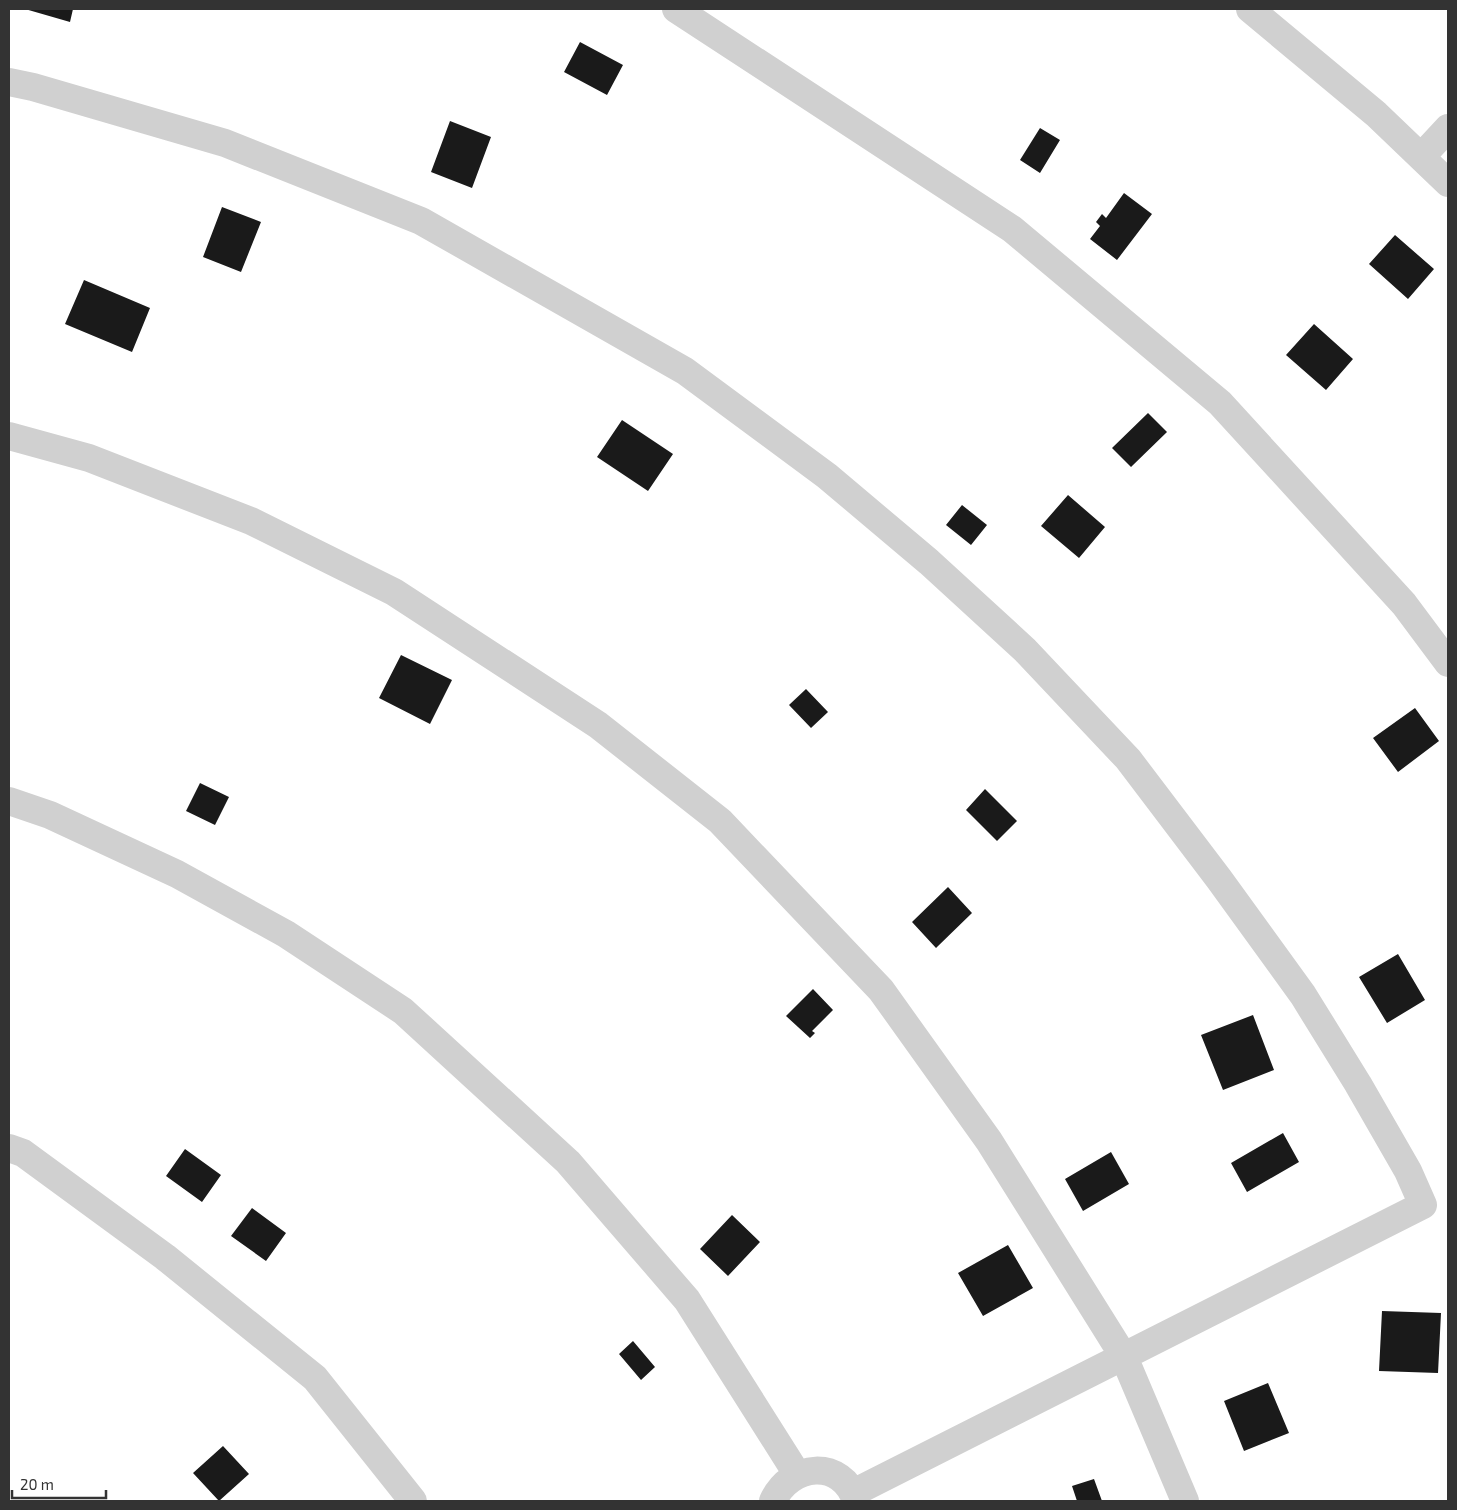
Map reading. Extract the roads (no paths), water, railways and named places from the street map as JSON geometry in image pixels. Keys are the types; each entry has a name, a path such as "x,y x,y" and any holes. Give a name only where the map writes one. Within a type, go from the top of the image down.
{"lane":[{"path":"676,9 1012,229 1220,402 1404,604 1448,663"},
{"path":"1250,9 1376,114 1448,183"},
{"path":"9,82 33,87 225,144 421,221 685,371 828,476 929,562 1025,650 1128,759 1219,879 1303,995 1358,1084 1408,1171 1423,1205 854,1497 843,1480 829,1472 813,1470 797,1474 779,1490 773,1501"},
{"path":"1421,157 1448,128"},
{"path":"9,436 89,458 251,521 394,592 598,725 720,821 881,990 989,1141 1124,1357 1185,1501"},
{"path":"9,801 50,815 177,874 286,934 403,1011 568,1162 686,1300 797,1474"},
{"path":"9,1148 23,1153 165,1257 315,1378 413,1501"}]}
